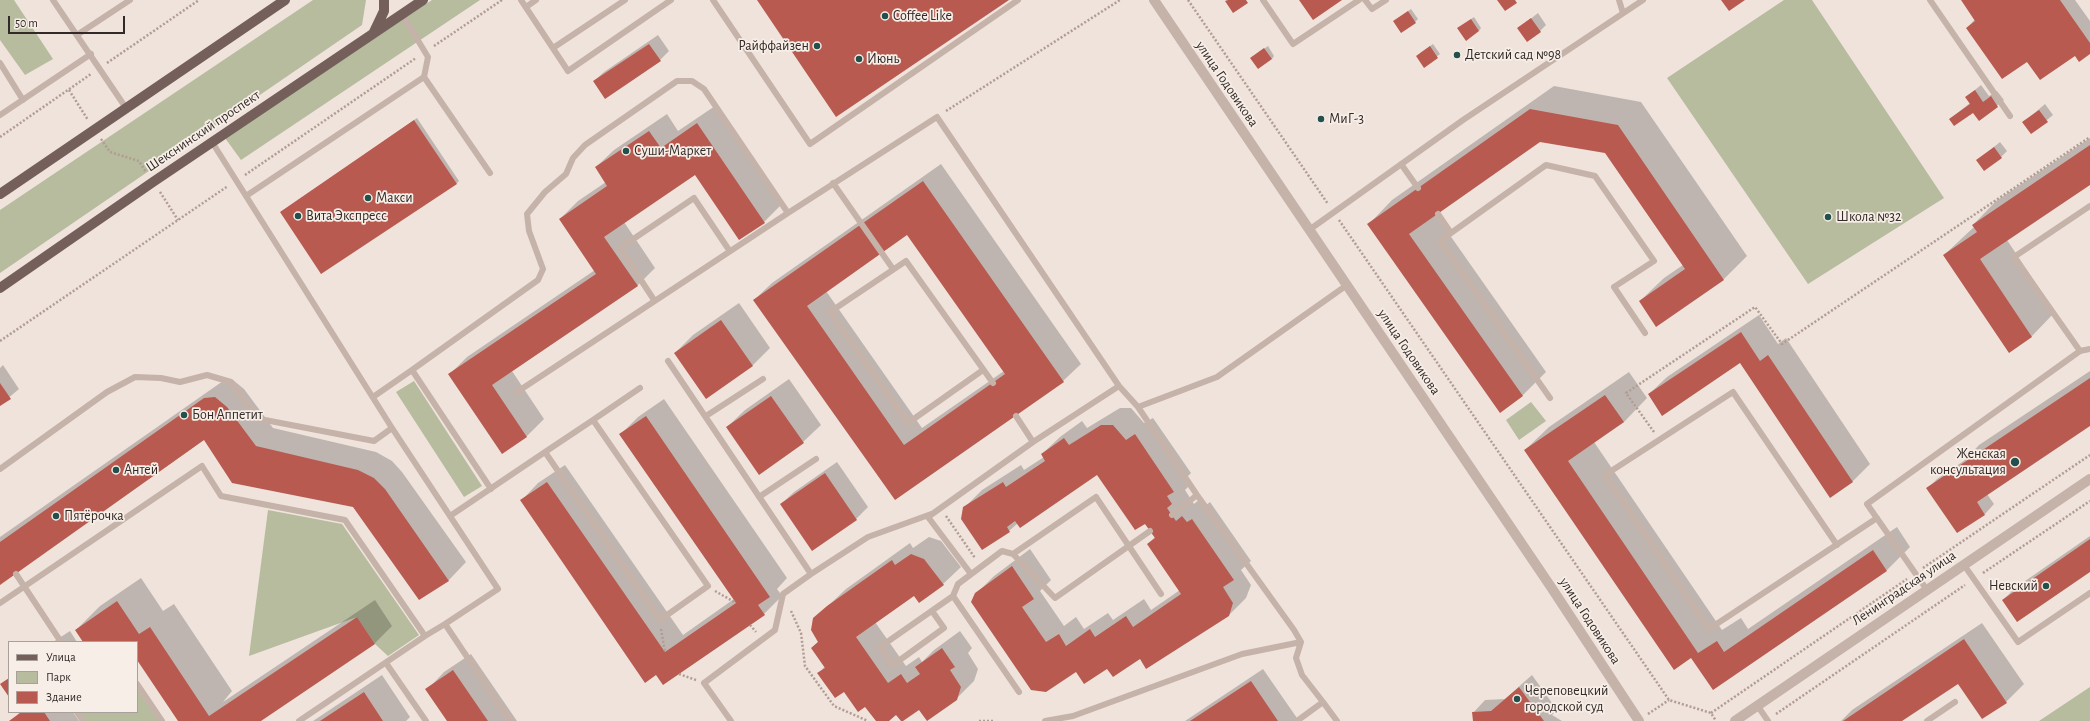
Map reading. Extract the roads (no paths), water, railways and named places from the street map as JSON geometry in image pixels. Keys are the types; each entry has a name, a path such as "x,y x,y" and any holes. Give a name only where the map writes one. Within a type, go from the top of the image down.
{"main road":[{"path":"0,194 285,0"},
{"path":"374,32 384,11 384,0"},
{"name":"Шекснинский проспект","path":"0,288 153,182 422,0"}],"street":[{"name":"улица Годовикова","path":"1154,0 1551,587 1639,720"},
{"name":"Ленинградская улица","path":"1735,721 2090,479"}],"lane":[{"path":"53,0 91,54 126,108"},
{"path":"77,36 130,0"},
{"path":"521,0 568,71 671,0"},
{"path":"526,7 536,0"},
{"path":"553,48 625,0"},
{"path":"712,0 810,144 1018,0"},
{"path":"1263,0 1293,44 1358,0"},
{"path":"1365,0 1372,9 1386,0"},
{"path":"1619,0 1623,13"},
{"path":"1309,230 1463,120 1643,0"},
{"path":"1930,0 2010,116"},
{"path":"246,196 424,77 428,57 402,14"},
{"path":"0,115 91,54"},
{"path":"0,63 23,100"},
{"path":"424,77 490,173"},
{"path":"373,397 538,280 544,269 529,231 527,214 545,192 566,174 573,158 584,145 677,81 692,81 704,89 788,213"},
{"path":"517,392 729,250 937,117 1119,386 1138,407 1197,495 1294,630 1301,642 1296,658 1302,676 1337,721"},
{"path":"212,142 392,428 498,589 425,636 300,721"},
{"path":"1401,164 1418,188"},
{"path":"1550,398 1440,241 1546,165 1595,176 1654,261 1614,287 1645,333"},
{"path":"833,183 893,269"},
{"path":"654,300 620,248 694,198 729,250"},
{"path":"2080,351 2014,257 2090,206"},
{"path":"1438,214 1452,233"},
{"path":"983,370 908,423 830,312 906,261 993,383"},
{"path":"1138,407 1217,377 1347,285"},
{"path":"1927,590 1867,504 2080,351 2090,348"},
{"path":"668,361 811,574"},
{"path":"412,370 491,489"},
{"path":"0,469 107,392 135,376 161,378 180,382 207,375 231,382 256,417 265,420 374,441 392,428"},
{"path":"706,416 763,379"},
{"path":"971,574 928,517 1033,442 1119,386"},
{"path":"450,516 640,388"},
{"path":"1837,545 1733,392 1605,474 1708,629 1837,545 1877,518"},
{"path":"1016,416 1033,442"},
{"path":"545,452 660,620 708,586 593,420"},
{"path":"759,497 816,459"},
{"path":"0,603 202,466 221,496 344,520 425,636"},
{"path":"1172,515 1197,495"},
{"path":"1013,554 1096,497 1161,594"},
{"path":"731,721 704,683 775,630 783,594 868,537 934,513"},
{"path":"932,611 944,628 893,665 880,647 953,596 958,584 1002,551 1013,554 1055,598 1150,531"},
{"path":"1964,564 2018,642 2090,593"},
{"path":"16,574 60,641"},
{"path":"953,596 1019,692"},
{"path":"445,624 510,721"},
{"path":"1045,721 1073,716 1242,654 1301,642"},
{"path":"386,663 426,721"},
{"path":"138,685 162,721"},
{"path":"1298,721 1323,702"},
{"path":"1927,721 1955,702"},
{"path":"1757,705 1768,721"}],"place":[{"name":"Coffee Like","path":"885,16"},
{"name":"Райффайзен","path":"817,46"},
{"name":"Детский сад №98","path":"1457,55"},
{"name":"Июнь","path":"859,59"},
{"name":"МиГ-3","path":"1321,119"},
{"name":"Суши-Маркет","path":"626,151"},
{"name":"Макси","path":"368,198"},
{"name":"Вита Экспресс","path":"298,216"},
{"name":"Школа №32","path":"1828,217"},
{"name":"Бон Аппетит","path":"184,415"},
{"name":"Женская консультация","path":"2015,462"},
{"name":"Антей","path":"116,470"},
{"name":"Пятёрочка","path":"56,516"},
{"name":"Невский","path":"2046,586"},
{"name":"Череповецкий городской суд","path":"1517,699"}]}
